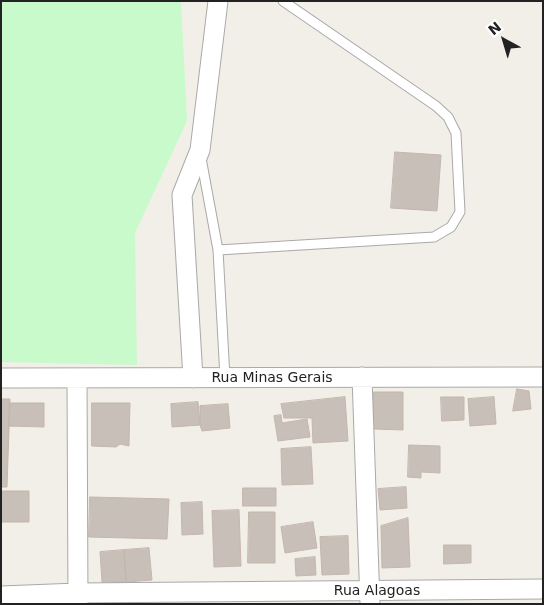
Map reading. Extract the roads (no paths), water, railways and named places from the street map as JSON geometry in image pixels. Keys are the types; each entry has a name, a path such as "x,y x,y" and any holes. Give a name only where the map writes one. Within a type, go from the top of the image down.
{"street":[{"path":"192,378 182,195 200,150 218,1"},
{"path":"362,377 369,597"},
{"name":"Rua Minas Gerais","path":"1,378 543,377"},
{"path":"77,378 78,599"},
{"name":"Rua Alagoas","path":"1,596 78,599 369,597 543,589"}],"lane":[{"path":"218,250 434,237 451,227 460,212 456,133 448,117 436,106 283,1"},
{"path":"200,150 218,250 225,378"}]}
